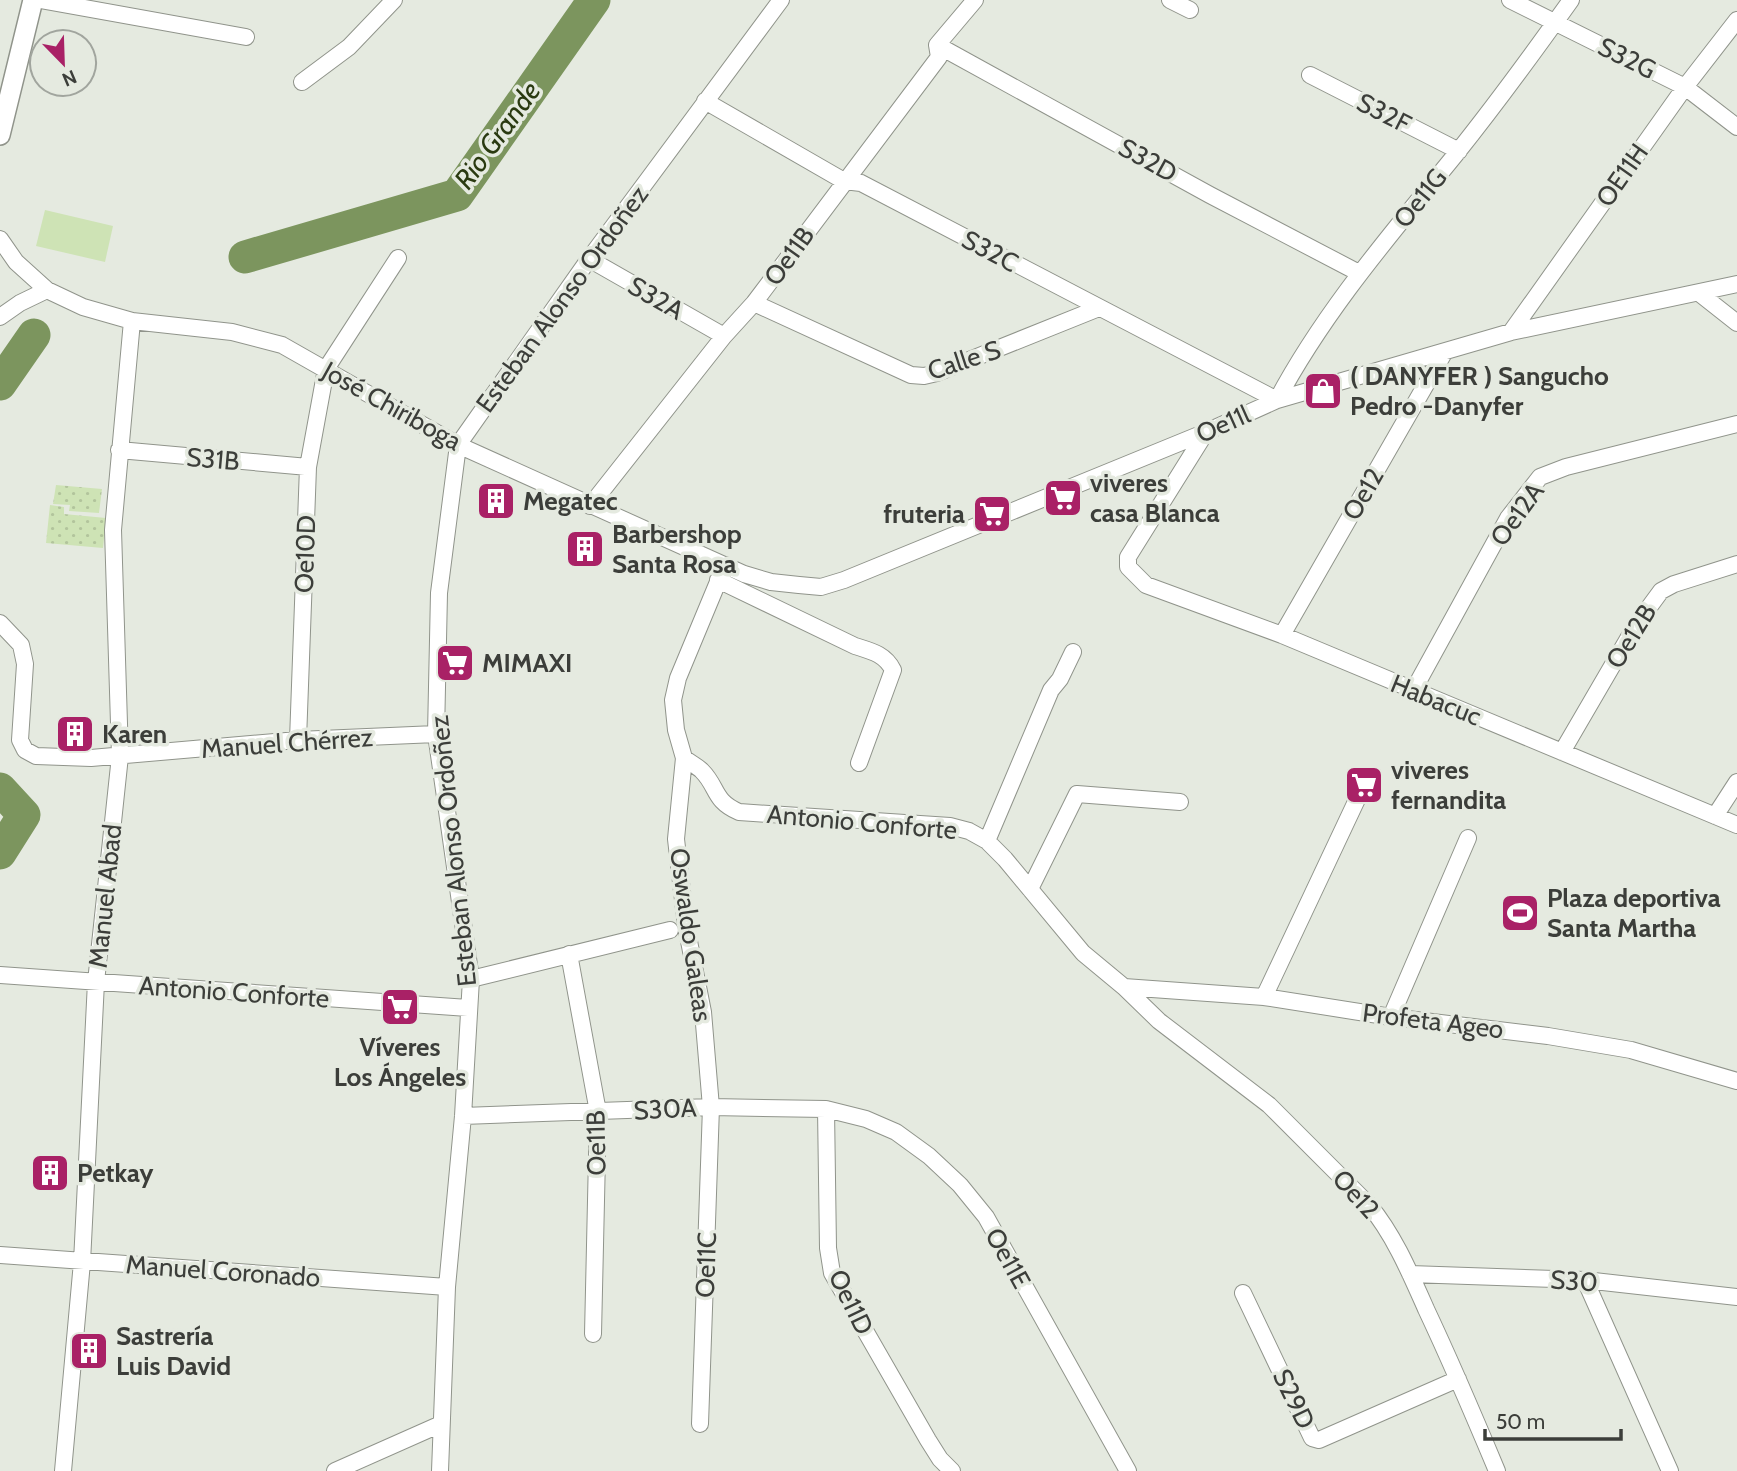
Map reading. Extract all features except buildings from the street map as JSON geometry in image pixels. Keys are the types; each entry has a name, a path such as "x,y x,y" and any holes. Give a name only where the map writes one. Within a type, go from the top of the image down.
{"street":[{"path":"0,135 33,0"},
{"path":"40,0 246,37"},
{"path":"302,82 349,47 394,0"},
{"name":"Esteban Alonso Ordoñez","path":"440,1471 447,1287 463,1116 471,979 436,734 439,593 458,444 589,259 781,0"},
{"name":"Oe11B","path":"590,506 724,336 754,303 939,57 937,45 975,0"},
{"path":"1170,0 1190,10"},
{"name":"S32G","path":"1510,0 1685,87 1737,127"},
{"name":"Oe11G","path":"1277,400 1293,370 1359,273 1459,151 1571,0"},
{"name":"OE11H","path":"1511,332 1685,87 1737,20"},
{"name":"S32D","path":"937,45 1210,195 1359,273"},
{"name":"S32F","path":"1310,75 1459,151"},
{"name":"S32C","path":"705,101 844,181 861,183 1277,400"},
{"name":"José Chiriboga","path":"0,239 16,262 47,290 83,307 132,321 232,332 282,345 458,444 590,506 721,573"},
{"path":"326,369 398,258"},
{"name":"S32A","path":"589,259 724,336"},
{"name":"Oe11l","path":"721,573 821,587 1206,432 1277,400 1444,354 1511,332 1737,284"},
{"path":"0,317 20,303 47,290"},
{"path":"1699,293 1737,323"},
{"name":"Calle S","path":"754,303 911,375 923,376 937,373 1099,308"},
{"name":"Manuel Abad","path":"63,1471 82,1262 96,982 120,756 113,530 132,321"},
{"name":"Oe12","path":"1282,635 1444,354"},
{"name":"Oe10D","path":"298,740 307,467 326,369"},
{"name":"Oe12A","path":"1413,691 1507,519 1541,477 1566,467 1737,424"},
{"name":"Habacuc","path":"1206,432 1128,557 1128,567 1146,585 1282,635 1737,825"},
{"name":"S31B","path":"119,450 307,467"},
{"name":"Oe12B","path":"1562,752 1636,625 1661,591 1674,584 1737,564"},
{"path":"721,573 889,662 893,670 859,762"},
{"name":"Oswaldo Galeas","path":"711,1107 704,1012 686,926 676,839 684,758 676,730 673,700 678,678 721,573"},
{"name":"Manuel Chérrez","path":"0,623 21,645 25,664 20,740 25,750 36,756 91,758 298,740 436,734"},
{"path":"986,841 1051,690 1060,679 1073,652"},
{"name":"Antonio Conforte","path":"684,758 704,773 716,795 727,807 739,812 950,826 969,831 986,841 1083,953 1124,987"},
{"path":"1715,816 1737,782"},
{"path":"1264,997 1361,791"},
{"path":"1030,889 1077,794 1181,802"},
{"path":"1391,1017 1468,838"},
{"path":"471,979 670,930"},
{"name":"Oe11B","path":"569,954 598,1112 593,1334"},
{"name":"Antonio Conforte","path":"0,975 468,1008"},
{"name":"Oe12","path":"1124,987 1171,1031 1269,1105 1358,1192 1381,1221 1410,1274 1497,1471"},
{"name":"Profeta Ageo","path":"1124,987 1264,997 1391,1017 1548,1036 1631,1049 1737,1081"},
{"name":"S30A","path":"463,1116 711,1107 826,1109"},
{"name":"Oe11C","path":"700,1424 711,1107"},
{"name":"Oe11E","path":"826,1109 866,1119 895,1132 929,1156 960,1185 986,1217 1123,1469"},
{"name":"Oe11D","path":"826,1109 828,1248 832,1273 928,1440 940,1459 952,1471"},
{"name":"Manuel Coronado","path":"0,1255 447,1287"},
{"name":"S30","path":"1410,1274 1585,1280 1737,1297"},
{"path":"1585,1280 1670,1471"},
{"name":"S29D","path":"1243,1293 1315,1440 1458,1379"},
{"path":"335,1471 441,1424"}],"green space":[{"path":"45,210 113,226 105,262 36,246"},
{"path":"56,485 102,489 99,513 69,511 70,505 53,504"},
{"path":"50,505 64,507 64,514 106,518 103,548 46,543"}],"waterway":[{"name":"Rio Grande","path":"245,257 457,195 594,0"},
{"name":"Rio Grande","path":"0,384 34,335"},
{"name":"Rio Grande","path":"0,789 24,815 0,853"}],"place":[{"name":"( DANYFER ) Sangucho Pedro -Danyfer","path":"1323,391"},
{"name":"viveres casa Blanca","path":"1063,498"},
{"name":"Megatec","path":"496,501"},
{"name":"fruteria","path":"992,514"},
{"name":"Barbershop Santa Rosa","path":"585,549"},
{"name":"MIMAXI","path":"455,663"},
{"name":"Karen","path":"75,734"},
{"name":"viveres fernandita","path":"1364,785"},
{"name":"Plaza deportiva Santa Martha","path":"1520,913"},
{"name":"Víveres Los Ángeles","path":"400,1007"},
{"name":"Petkay","path":"50,1173"},
{"name":"Sastrería Luis David","path":"89,1351"}]}
